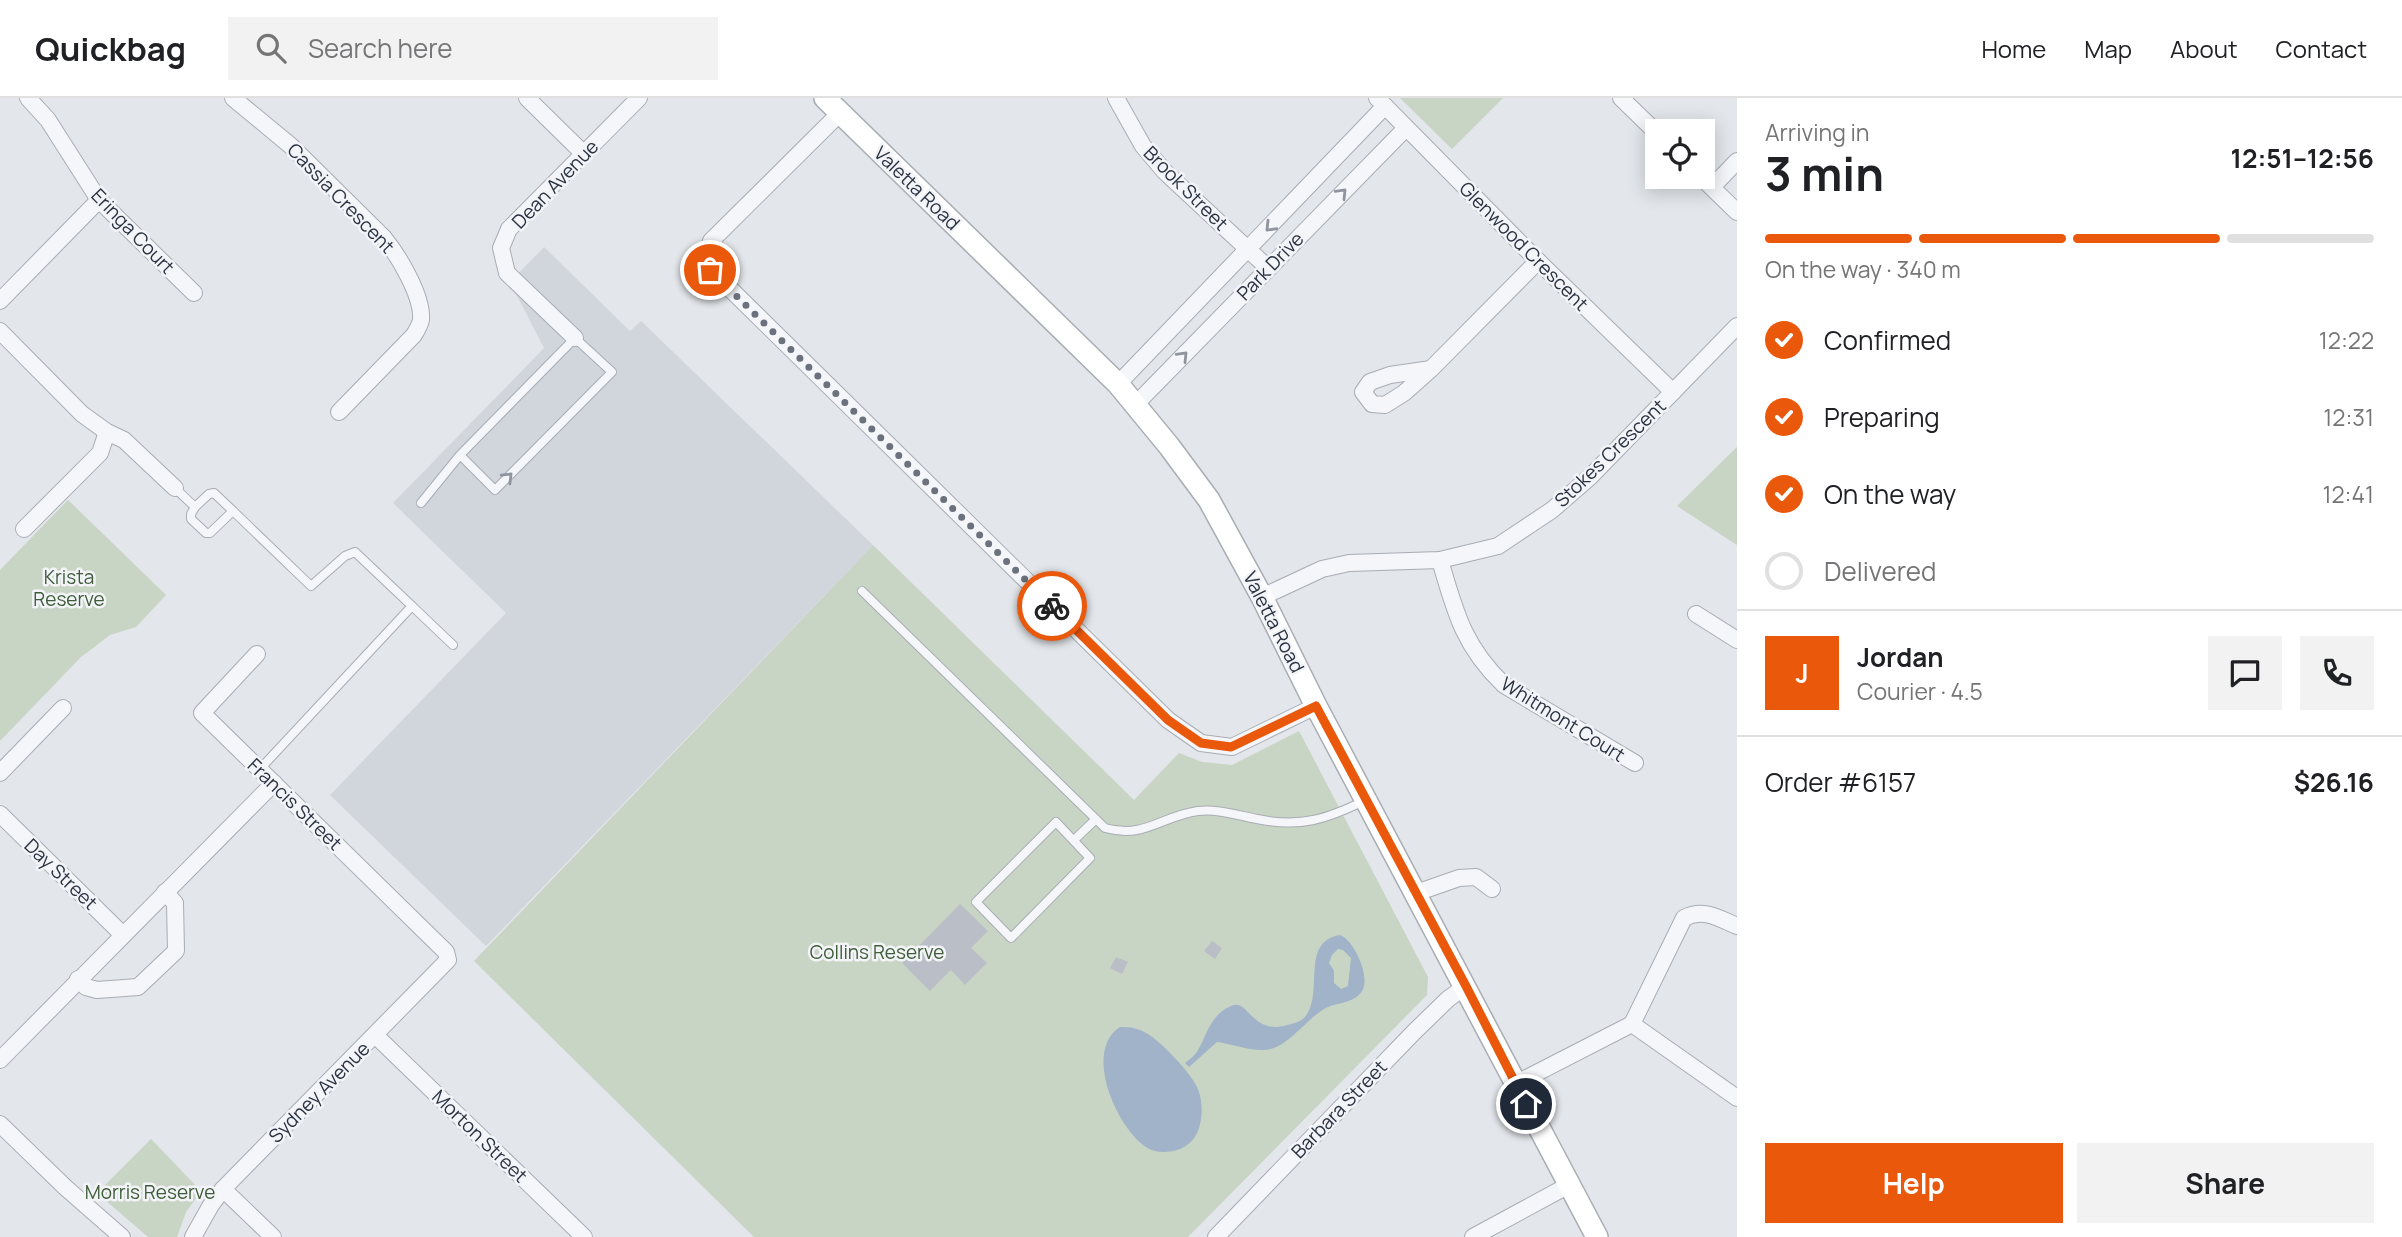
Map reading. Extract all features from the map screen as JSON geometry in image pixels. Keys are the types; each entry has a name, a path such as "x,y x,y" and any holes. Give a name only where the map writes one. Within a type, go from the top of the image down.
{"street":[{"name":"Eringa Court","path":"28,98 48,120 99,200 194,293"},
{"name":"Cassia Crescent","path":"233,98 291,146 384,237 401,262 420,307 421,322 414,335 339,412"},
{"path":"527,98 584,154"},
{"name":"Dean Avenue","path":"575,338 507,273 501,248 509,229 639,98"},
{"name":"Brook Street","path":"1116,98 1143,146 1158,163 1268,268"},
{"path":"1621,98 1645,121"},
{"name":"Park Drive","path":"1118,384 1248,250 1381,102"},
{"name":"Glenwood Crescent","path":"1381,102 1538,261 1673,392"},
{"path":"833,105 711,242 706,256 710,270 1168,720 1201,743 1231,747 1316,706"},
{"name":"Valetta Road","path":"833,105 1118,384 1209,500 1597,1237"},
{"name":"Park Drive","path":"1135,405 1406,128"},
{"path":"1715,176 1737,161"},
{"path":"1714,189 1737,212"},
{"path":"0,301 99,200"},
{"path":"1431,369 1538,261"},
{"name":"Stokes Crescent","path":"1262,597 1322,569 1349,563 1440,560 1498,546 1552,510 1590,477 1737,326"},
{"path":"0,331 82,414 107,432 124,440 175,488"},
{"path":"24,529 100,453 107,432"},
{"name":"Whitmont Court","path":"1440,560 1456,616 1474,650 1488,669 1504,685 1635,763"},
{"path":"1696,614 1737,640"},
{"name":"Francis Street","path":"257,654 202,713 446,952"},
{"path":"0,773 63,708"},
{"path":"0,1060 274,783"},
{"name":"Day Street","path":"0,814 123,934"},
{"path":"1416,893 1459,878 1476,877 1492,889"},
{"path":"78,979 86,987 97,990 138,988 176,951 175,903 165,892"},
{"path":"1515,1084 1632,1024 1684,918 1694,912 1707,914 1737,926"},
{"name":"Sydney Avenue","path":"193,1237 223,1189 444,966 448,960 446,952"},
{"name":"Barbara Street","path":"1216,1237 1414,1032 1448,999 1466,986"},
{"path":"1632,1024 1737,1098"},
{"name":"Morton Street","path":"375,1035 584,1237"},
{"path":"0,1124 66,1188 122,1237"},
{"path":"1473,1237 1569,1185"},
{"path":"223,1189 273,1237"}],"lane":[{"path":"421,503 460,455 575,338 612,372 495,490 460,455"},
{"path":"175,488 195,508"},
{"path":"233,511 211,533 206,533 191,519 195,508 209,494 214,493 233,511 312,586 345,555 355,552 453,645"},
{"path":"862,591 1105,828 1123,833 1141,831 1183,814 1201,811 1235,814 1272,822 1300,823 1324,819 1367,800"},
{"path":"260,769 412,606"},
{"path":"1074,840 1095,820"},
{"path":"1056,822 1074,840 1090,858 1012,938 976,902 1056,822"}],"shaded area":[{"path":"544,247 630,331 641,321 873,545 486,946 330,795 506,613 393,503 544,348 510,282"}],"green space":[{"path":"1400,98 1503,98 1452,149"},
{"path":"1737,447 1737,545 1677,506"},
{"name":"Krista Reserve","path":"68,500 166,595 136,627 110,635 81,657 0,741 0,570"},
{"name":"Collins Reserve","path":"873,545 1134,800 1179,753 1202,762 1232,765 1299,731 1428,977 1427,995 1188,1237 754,1237 474,961"},
{"name":"Morris Reserve","path":"151,1139 201,1191 186,1212 177,1237 148,1237 97,1193"}],"water":[{"path":"1340,935 1355,951 1364,977 1364,985 1359,995 1350,1001 1324,1009 1285,1042 1271,1049 1251,1049 1217,1042 1189,1067 1185,1063 1197,1052 1218,1015 1231,1006 1242,1007 1267,1026 1278,1027 1295,1023 1305,1017 1311,1007 1316,958 1320,947","holes":["1338,949 1351,958 1348,986 1341,989 1334,983 1334,971 1329,963"]},
{"path":"1120,1027 1137,1029 1152,1037 1182,1065 1197,1087 1202,1105 1199,1128 1192,1140 1181,1149 1161,1152 1146,1147 1124,1123 1115,1106 1104,1070 1104,1053 1109,1038"}],"building":[{"path":"960,904 988,931 971,948 987,963 965,985 951,970 930,991 902,963"},
{"path":"1212,941 1222,948 1215,959 1204,951"},
{"path":"1116,957 1128,962 1122,974 1110,968"}],"way so far":[{"path":"710,270 1052,606"}],"route":[{"path":"1052,606 1168,720 1201,743 1231,747 1316,706 1526,1104"}]}
